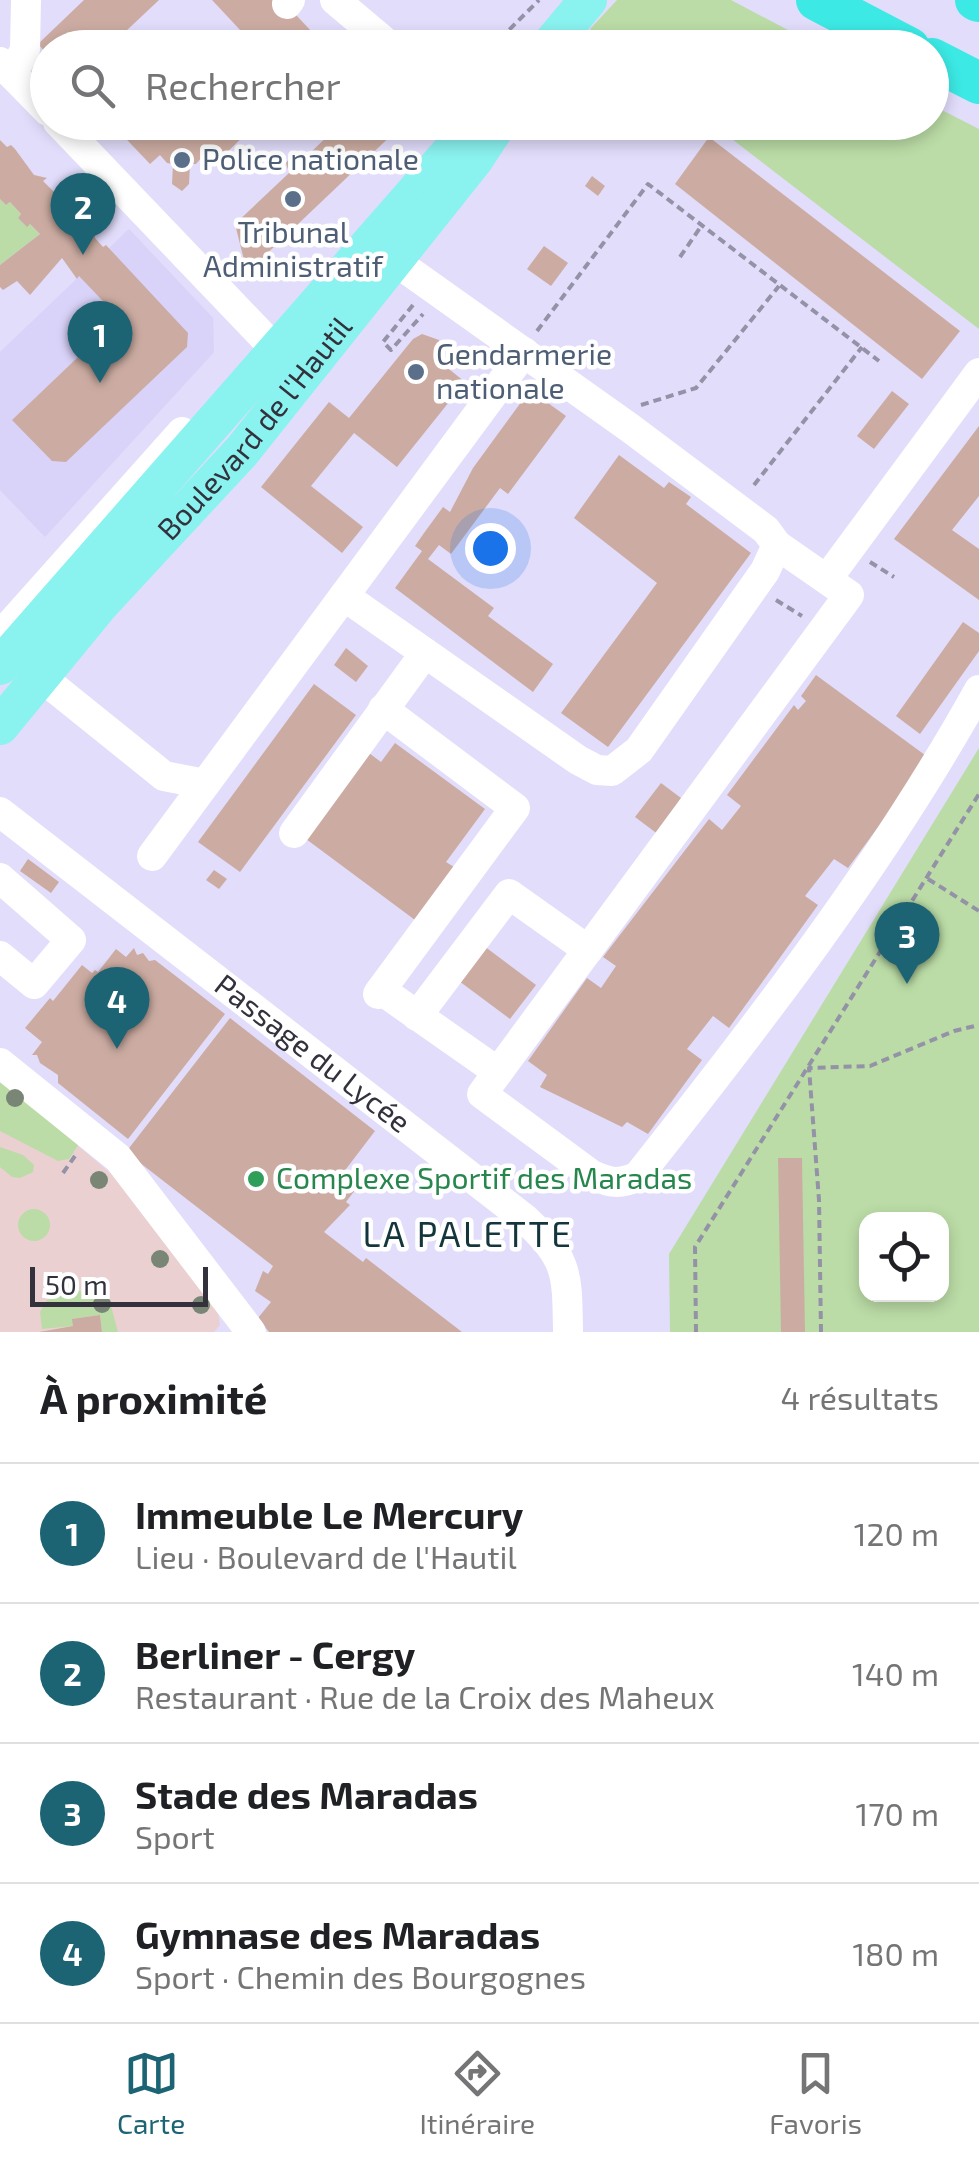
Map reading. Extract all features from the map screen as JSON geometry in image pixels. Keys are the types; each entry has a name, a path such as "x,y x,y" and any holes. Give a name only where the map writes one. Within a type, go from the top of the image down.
{"highway":[{"path":"817,0 874,30"},
{"path":"949,68 979,84"}],"main road":[{"name":"Boulevard de l'Hautil","path":"4,656 270,344 465,140"},
{"name":"Boulevard de l'Hautil","path":"0,726 47,682 102,604 242,452 395,261 473,140"},
{"path":"395,261 437,166"}],"street":[{"path":"26,0 25,50 6,68 30,93"},
{"path":"335,0 371,30"},
{"path":"75,140 270,344"},
{"path":"242,452 267,393 270,344 443,140"},
{"path":"395,261 427,299 529,343 756,522 777,545 849,595 482,1094 608,1182 623,1183 638,1176 736,1052 844,900 942,757 979,690"},
{"path":"152,856 529,343"},
{"path":"827,580 979,373"},
{"path":"344,596 578,760 597,770 612,771 639,750 751,590 777,545"},
{"path":"294,832 425,653"},
{"path":"0,751 47,682 164,776 205,784"},
{"path":"383,708 514,808 379,992 498,1072"},
{"name":"Passage du Lycée","path":"0,812 524,1218 562,1262 568,1289 568,1332"},
{"path":"0,956 34,984 71,940 0,876 28,833"},
{"path":"417,1016 509,894 588,950"},
{"path":"0,1062 118,1158 250,1332"}],"path":[{"path":"532,30 561,17"},
{"path":"529,343 648,184 879,361"},
{"path":"680,257 702,225"},
{"path":"632,408 696,388 779,286"},
{"path":"427,299 391,350 383,342 427,299"},
{"path":"748,494 862,347"},
{"path":"751,590 766,601 776,600 824,630"},
{"path":"696,1332 695,1247 979,794"},
{"path":"926,878 979,911"},
{"path":"809,1068 870,1066 954,1031 979,1025"},
{"path":"809,1068 819,1200 820,1332"}],"shaded area":[{"path":"129,229 213,318 214,352 45,537 0,490 0,352"},
{"path":"0,1094 81,1148 131,1191 218,1312 220,1325 214,1332 0,1332"}],"green space":[{"path":"617,0 731,0 788,30 591,30"},
{"path":"949,114 979,129 979,329 733,140 949,140"},
{"path":"0,199 6,205 10,202 21,214 18,218 40,234 0,265"},
{"path":"979,748 979,1332 670,1332 669,1254"},
{"path":"0,1076 81,1141 69,1159 58,1161 0,1131"},
{"path":"0,1147 23,1155 34,1165 33,1172 12,1177 0,1167"},
{"path":"34,1209 45,1214 50,1225 45,1236 34,1241 23,1236 18,1225 23,1214"},
{"path":"76,1291 102,1293 109,1298 118,1332 102,1332 100,1315 73,1319 73,1326 42,1329 40,1312 47,1300"}],"building":[{"path":"84,0 159,0 127,30 53,30"},
{"path":"212,0 282,0 310,30 240,30"},
{"path":"0,140 15,149 34,175 47,178 43,181 95,233 103,247 106,245 188,333 187,347 66,462 52,461 12,420 119,318 79,276 77,279 62,258 30,295 17,281 3,290 0,287 0,265 40,234 18,218 21,214 10,202 6,205 0,199"},
{"path":"127,140 240,140 213,166 203,156 196,164 190,164 189,184 182,191 172,184 173,164 160,155 150,164"},
{"name":"Tribunal Administratif","path":"323,140 386,140 256,264 244,260 235,224 289,173 286,163 292,155 307,156"},
{"path":"707,140 713,140 960,331 922,379 675,184"},
{"path":"592,176 605,186 598,196 585,186"},
{"path":"544,246 568,263 551,286 527,269"},
{"path":"422,334 439,340 439,361 465,382 397,467 354,433 311,486 363,527 342,553 261,487 329,402 349,418 413,339"},
{"path":"530,390 566,416 508,494 500,488 451,554 439,545 428,559 494,608 488,616 553,664 533,692 395,588 422,551 415,546 443,507 450,512 473,468"},
{"path":"892,391 909,404 874,449 857,436"},
{"path":"979,426 979,496 952,530 979,549 979,600 894,539"},
{"path":"619,455 664,488 669,482 691,497 686,504 751,553 608,747 561,713 657,583 574,518"},
{"path":"963,622 979,633 979,651 920,734 896,716"},
{"path":"346,648 368,666 356,682 334,665"},
{"path":"816,675 929,758 848,868 834,859 805,896 818,905 729,1028 713,1016 687,1049 702,1060 648,1134 627,1122 622,1127 540,1087 547,1075 528,1061 587,978 601,988 616,966 603,957 709,819 722,830 741,806 727,795 794,705 798,710 806,701 801,696"},
{"path":"314,684 356,715 240,872 198,842"},
{"path":"395,743 485,809 446,862 454,867 415,920 302,836 365,750 381,762"},
{"path":"661,783 685,801 659,835 635,817"},
{"path":"28,859 59,882 51,893 20,871"},
{"path":"214,870 227,879 219,889 206,880"},
{"path":"484,946 536,985 510,1019 459,981"},
{"path":"134,948 137,955 143,953 149,961 155,960 225,1014 128,1139 58,1083 58,1075 40,1063 37,1055 32,1055 42,1042 25,1028 82,965 92,973 98,972 116,949 126,957"},
{"name":"Complexe Sportif des Maradas","path":"230,1018 375,1131 343,1173 359,1185 346,1202 350,1205 324,1232 363,1262 366,1258 462,1332 269,1332 258,1318 271,1302 255,1291 263,1271 268,1274 273,1266 126,1152"},
{"path":"778,1158 802,1158 805,1332 781,1332"},
{"path":"100,1315 102,1332 39,1332 73,1326 72,1319"}],"place":[{"name":"Police nationale","path":"182,160"},
{"name":"Tribunal Administratif","path":"293,199"},
{"name":"Berliner - Cergy","path":"83,255"},
{"name":"Gendarmerie nationale","path":"416,372"},
{"name":"Immeuble Le Mercury","path":"100,383"},
{"name":"Stade des Maradas","path":"907,984"},
{"name":"Gymnase des Maradas","path":"117,1049"},
{"name":"Complexe Sportif des Maradas","path":"256,1179"}],"district":[{"name":"LA PALETTE","path":"468,1235"}]}
